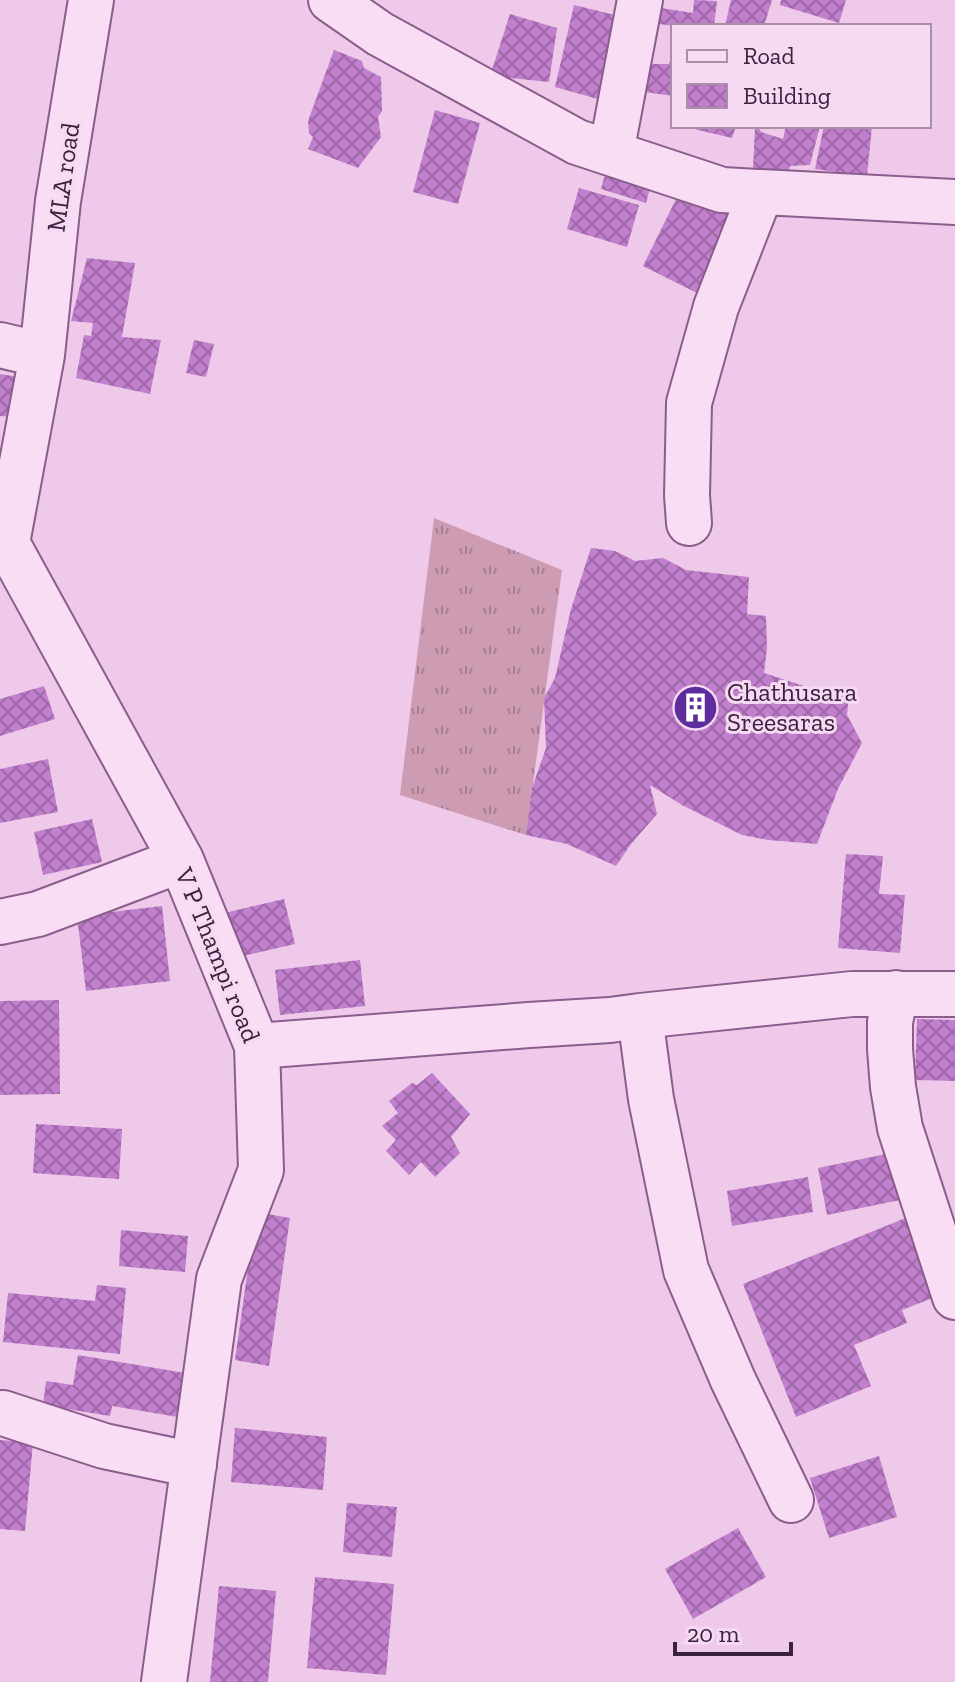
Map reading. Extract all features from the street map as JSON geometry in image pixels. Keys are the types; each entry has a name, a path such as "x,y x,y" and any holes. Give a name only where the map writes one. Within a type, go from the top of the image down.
{"street":[{"name":"MLA road","path":"42,355 58,201 91,0"},
{"path":"331,0 380,34 577,142 722,190 955,202"},
{"path":"611,153 640,0"},
{"path":"689,523 689,403 716,307 761,192"},
{"path":"0,345 42,355"},
{"name":"V P Thampi road","path":"42,355 7,543 181,860 257,1046 261,1170 219,1279 164,1682"},
{"path":"0,922 38,914 181,860"},
{"path":"896,993 890,1022 890,1049 900,1128 955,1297"},
{"path":"257,1046 595,1021 852,994 955,994"},
{"path":"640,1016 651,1099 686,1270 733,1380 791,1500"},
{"path":"3,1413 104,1446 194,1465"}],"green space":[{"path":"434,518 562,570 526,835 400,795"}],"building":[{"path":"694,0 717,1 714,24 659,24 661,8 693,13"},
{"path":"731,0 772,0 765,24 725,24"},
{"path":"781,0 846,0 839,23 780,5"},
{"path":"574,5 615,15 598,99 555,87"},
{"path":"510,14 557,28 549,82 490,76"},
{"path":"334,50 362,61 364,68 381,77 382,111 378,117 381,137 358,168 308,149 313,137 309,133 308,121"},
{"path":"671,57 671,96 645,92 648,64 669,64"},
{"path":"435,110 480,123 458,204 413,192"},
{"path":"694,128 735,128 732,138"},
{"path":"755,128 783,139 786,128 819,128 810,165 790,166 787,178 753,170"},
{"path":"824,128 872,128 867,176 815,169"},
{"path":"608,164 653,177 646,203 601,189"},
{"path":"686,179 770,221 727,308 643,266"},
{"path":"579,188 639,205 627,247 567,229"},
{"path":"87,258 135,263 122,337 161,340 150,394 76,378 84,335 91,336 93,323 71,321"},
{"path":"194,340 214,344 206,377 186,373"},
{"path":"0,374 19,377 16,417 0,416"},
{"name":"Chathusara Sreesaras","path":"591,548 615,551 635,561 663,558 686,570 749,577 747,614 766,616 764,673 849,696 847,715 862,743 838,789 817,844 742,835 650,785 657,814 616,866 567,844 526,835 532,788 546,748 544,698 555,678 571,609"},
{"path":"44,686 55,719 0,736 0,699"},
{"path":"48,759 58,812 0,823 0,769"},
{"path":"92,819 102,862 43,875 34,832"},
{"path":"846,854 883,856 879,894 905,895 900,953 838,948"},
{"path":"284,899 295,944 230,959 220,914"},
{"path":"162,906 170,981 86,991 77,916"},
{"path":"360,960 365,1006 280,1015 275,970"},
{"path":"59,1000 60,1094 0,1095 0,1001"},
{"path":"917,1019 955,1020 955,1081 915,1080"},
{"path":"432,1073 470,1114 451,1137 460,1153 435,1177 421,1162 409,1175 386,1151 396,1140 382,1126 398,1113 389,1101 412,1083 417,1085"},
{"path":"36,1124 122,1129 119,1179 33,1173"},
{"path":"896,1152 905,1199 827,1215 818,1168"},
{"path":"808,1177 813,1212 732,1226 727,1191"},
{"path":"256,1212 290,1218 269,1366 235,1360"},
{"path":"913,1215 943,1294 902,1310 907,1323 854,1345 871,1386 796,1417 743,1284"},
{"path":"121,1230 188,1236 185,1272 119,1266"},
{"path":"97,1285 126,1288 120,1354 3,1342 8,1293 95,1301"},
{"path":"78,1355 191,1374 184,1418 112,1406 110,1416 43,1405 46,1381 73,1385"},
{"path":"235,1428 327,1437 323,1490 231,1482"},
{"path":"0,1440 33,1443 25,1531 0,1529"},
{"path":"879,1456 897,1517 829,1538 810,1478"},
{"path":"347,1503 397,1507 392,1557 343,1552"},
{"path":"738,1528 766,1577 693,1619 665,1569"},
{"path":"315,1577 394,1584 386,1675 307,1668"},
{"path":"219,1586 276,1591 268,1682 210,1682"}],"place":[{"name":"Chathusara Sreesaras","path":"696,707"}]}
